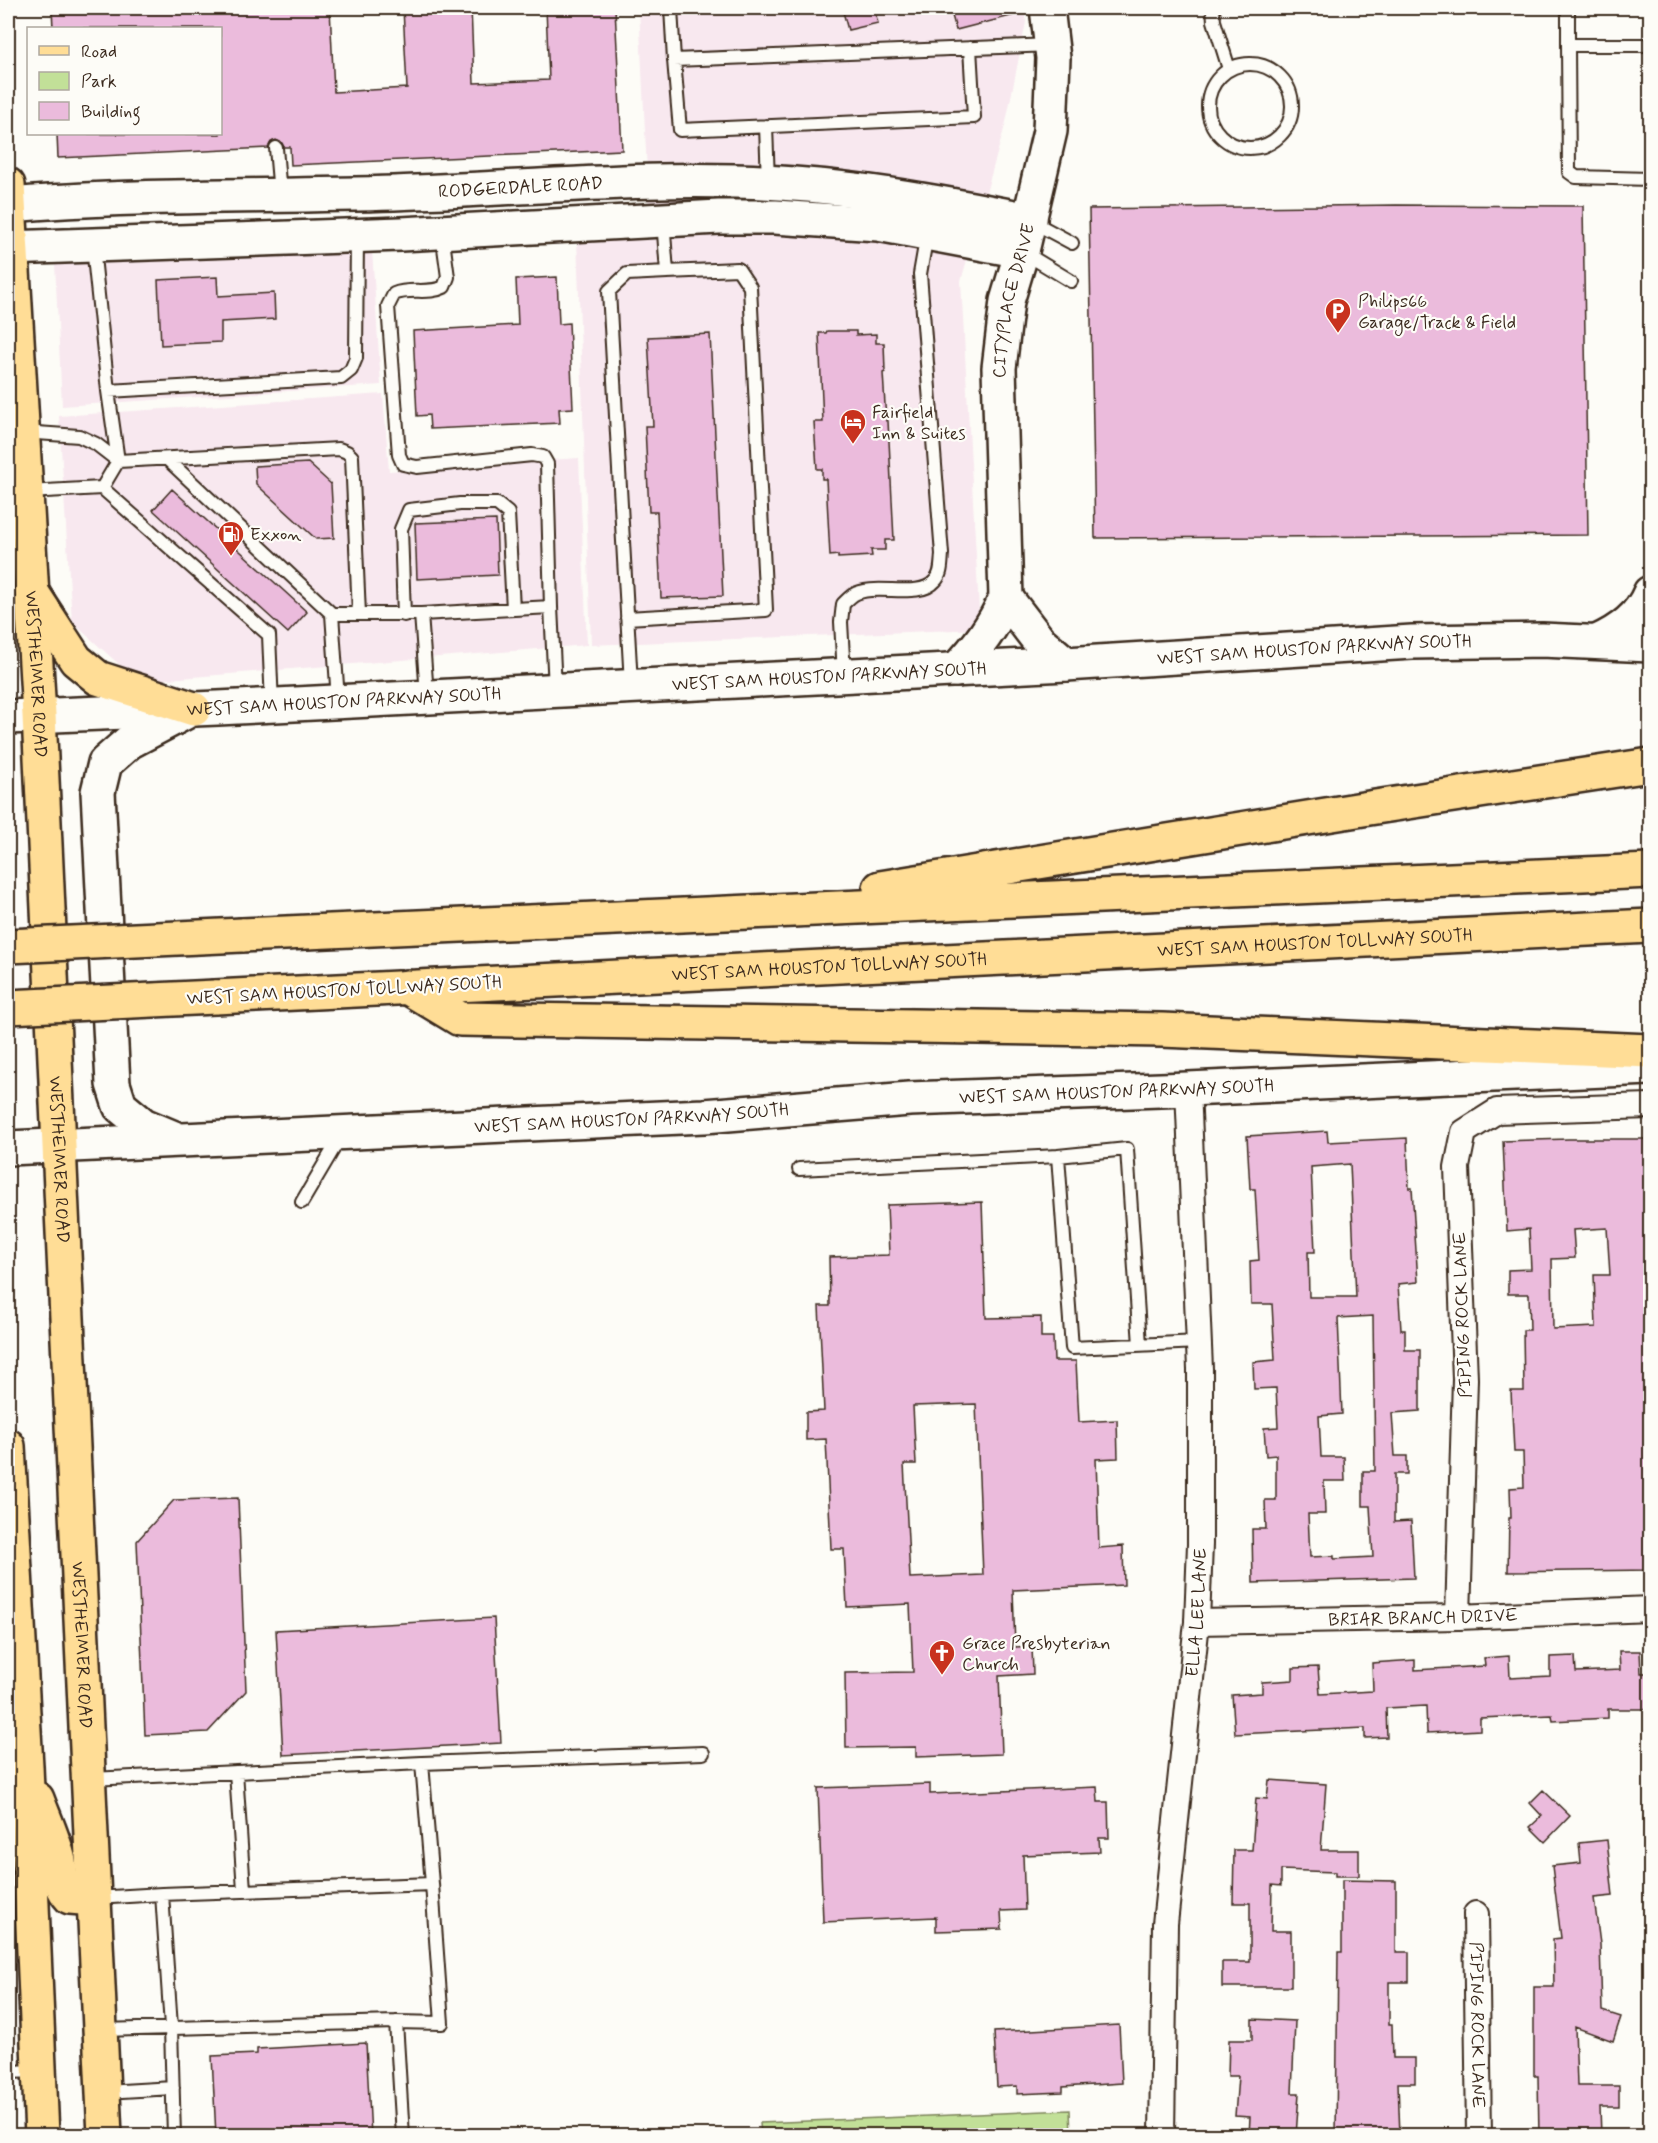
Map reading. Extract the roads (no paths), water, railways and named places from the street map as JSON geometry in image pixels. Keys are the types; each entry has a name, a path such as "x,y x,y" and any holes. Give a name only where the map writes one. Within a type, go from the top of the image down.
{"main road":[{"name":"CITYPLACE DRIVE","path":"956,670 980,644 998,617 1006,598 999,368 1007,301 1026,236 1050,131 1053,58 1047,8"},
{"name":"RODGERDALE ROAD","path":"8,198 105,200 280,196 468,191 662,181 768,183 880,192 1026,236"},
{"path":"662,181 663,219"},
{"path":"356,194 357,236"},
{"name":"WESTHEIMER ROAD","path":"8,198 31,592 23,716 60,1146 105,2136"},
{"path":"10,248 357,236 663,219 775,217 878,224 927,233 1026,236"},
{"path":"31,592 76,660 98,678 194,709"},
{"path":"1597,642 1617,633 1633,620 1646,603 1650,593"},
{"path":"1006,598 1039,641 1066,664"},
{"name":"WEST SAM HOUSTON PARKWAY SOUTH","path":"23,716 956,670 1412,642 1542,640 1650,645"},
{"path":"180,1140 143,1125 135,1119 120,1106 113,1084 98,792 105,763 129,742 194,709"},
{"path":"730,913 1370,808 1650,765"},
{"path":"8,946 1650,870"},
{"name":"WEST SAM HOUSTON TOLLWAY SOUTH","path":"8,1007 1650,926"},
{"path":"407,987 460,1019 1162,1030 1650,1051"},
{"name":"WEST SAM HOUSTON PARKWAY SOUTH","path":"8,1148 704,1116 909,1099 1650,1068"},
{"path":"8,1446 15,1705 26,1766 58,1858 64,1891 70,1897 94,1899"},
{"path":"26,1766 23,2072 42,2136"}],"street":[{"name":"ELLA LEE LANE","path":"1162,2136 1165,1924 1197,1622 1200,1544 1199,1342 1188,1089"},
{"name":"PIPING ROCK LANE","path":"1458,1617 1465,1379 1457,1167 1464,1132 1497,1112 1650,1106"},
{"name":"BRIAR BRANCH DRIVE","path":"1197,1622 1458,1617 1650,1609"},
{"name":"PIPING ROCK LANE","path":"1476,1914 1479,2136"}],"lane":[{"path":"671,8 680,130 974,117 970,48"},
{"path":"1213,8 1214,21 1229,69"},
{"path":"1568,8 1569,172 1576,177 1650,179"},
{"path":"674,60 1052,45"},
{"path":"1568,45 1650,45"},
{"path":"1242,64 1256,64 1270,68 1281,77 1289,89 1292,103 1291,118 1284,131 1274,141 1262,147 1248,149 1235,146 1223,139 1214,129 1209,116 1208,102 1211,89 1218,78 1229,69 1242,64"},
{"path":"766,126 768,183"},
{"path":"276,148 280,196"},
{"path":"663,219 667,272"},
{"path":"442,231 448,278 444,287 435,291 401,291 394,294 388,306 399,455 403,464 417,467 532,455 543,458 547,464 550,607 555,690"},
{"path":"844,675 841,622 843,604 854,595 865,591 925,588 935,582 940,572 942,554 920,274 927,233"},
{"path":"108,392 341,378 351,370 356,358 357,236"},
{"path":"1026,236 1072,243"},
{"path":"1026,236 1071,281"},
{"path":"93,245 108,392 118,461 102,488"},
{"path":"627,618 766,610 750,286 738,269 627,273 609,291 627,618 631,686"},
{"path":"22,432 79,436 96,444 118,461 339,450 347,452 352,457 359,614"},
{"path":"167,459 332,614 338,702"},
{"path":"26,492 102,488 269,635 272,705"},
{"path":"404,615 401,529 410,510 459,504 497,504 508,513 513,609"},
{"path":"332,614 404,615 550,607"},
{"path":"421,614 428,697"},
{"path":"302,1202 344,1132"},
{"path":"799,1169 1058,1156 1128,1149 1140,1345"},
{"path":"1058,1156 1072,1348 1199,1342"},
{"path":"89,1779 422,1763 703,1753"},
{"path":"101,2030 396,2022 442,2023 422,1763"},
{"path":"236,1772 244,1890"},
{"path":"94,1899 244,1890 432,1884"},
{"path":"162,1894 171,2027 174,2136"},
{"path":"396,2022 403,2136"},
{"path":"104,2092 173,2088"}],"place":[{"name":"Philips66 Garage/Track & Field","path":"1338,334"},
{"name":"Fairfield Inn & Suites","path":"853,445"},
{"name":"Exxon","path":"231,557"},
{"name":"Grace Presbyterian Church","path":"942,1676"}]}
